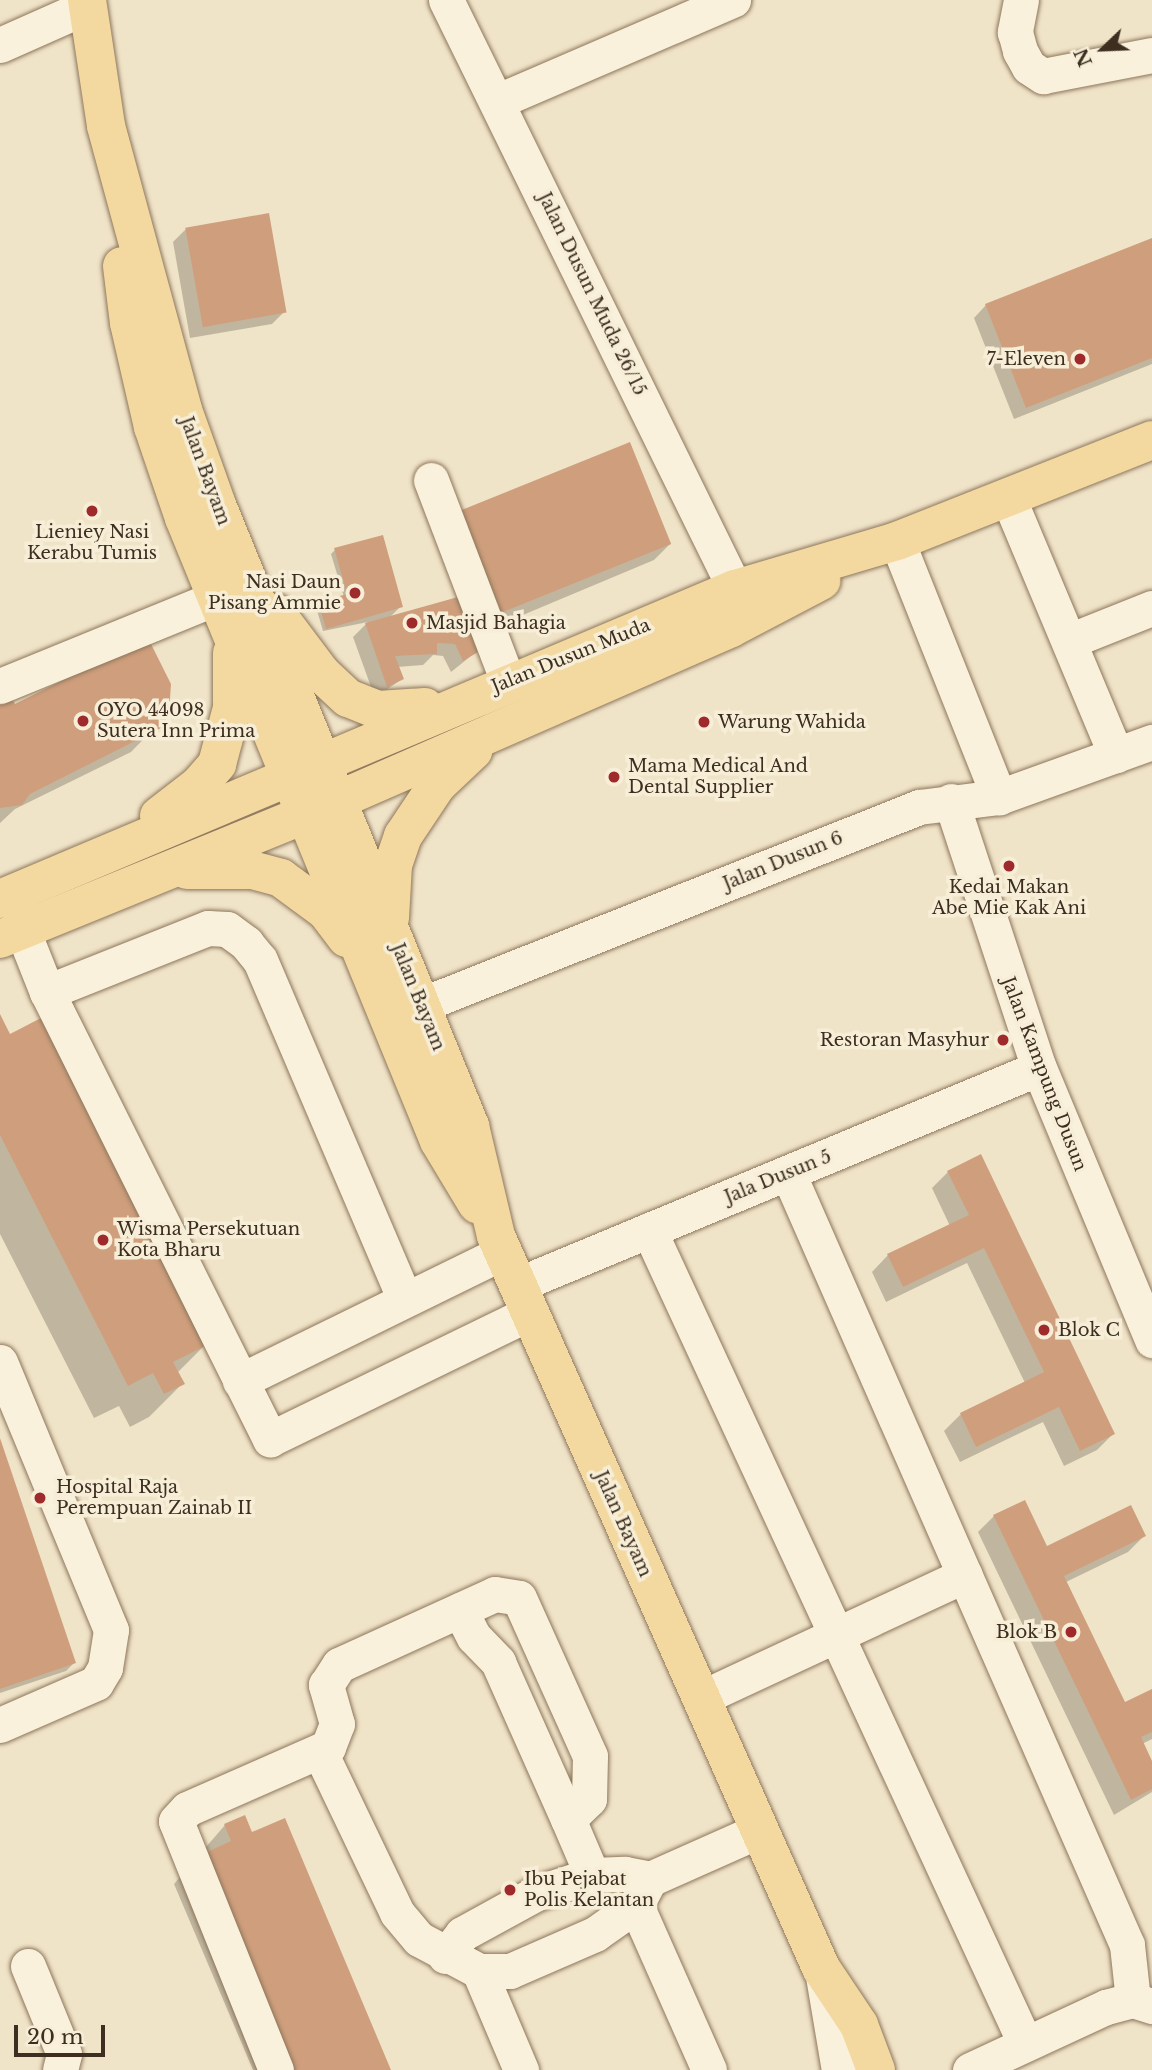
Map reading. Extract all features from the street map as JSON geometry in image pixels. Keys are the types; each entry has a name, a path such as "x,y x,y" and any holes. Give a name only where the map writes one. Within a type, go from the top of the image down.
{"main road":[{"name":"Jalan Bayam","path":"87,3 106,127 183,410 242,566 305,767"},
{"path":"106,127 129,323 153,427 232,637 305,767 322,807 378,991 439,1141 511,1272"},
{"name":"Jalan Dusun Muda","path":"117,869 305,767 494,687 734,589 897,541 1152,440"},
{"path":"7,922 117,869 322,807 732,628 897,541"},
{"path":"242,566 322,674 348,698 378,710 411,711 494,687"},
{"path":"117,869 216,764 232,708 232,637"},
{"path":"391,931 389,893 403,836 437,785 495,730"},
{"name":"Jalan Bayam","path":"322,807 391,931 470,1126 511,1272 821,1968 859,2025 876,2070"},
{"path":"117,869 218,867 281,878 326,911 378,991"}],"street":[{"name":"Jalan Dusun Muda 26/15","path":"446,0 498,101 734,589"},
{"path":"498,101 733,0"},
{"path":"1021,0 1015,32 1020,51 1029,67 1043,76 1152,55"},
{"path":"0,46 87,3"},
{"path":"431,480 494,687"},
{"path":"1008,497 1116,755"},
{"path":"897,541 999,797"},
{"path":"0,686 216,598"},
{"path":"1069,641 1152,608"},
{"name":"Jalan Dusun 6","path":"421,1005 906,812 951,801 999,797 1152,741"},
{"name":"Jalan Kampung Dusun","path":"951,801 1039,1068 1152,1340"},
{"path":"7,922 47,992 270,1439 511,1272"},
{"path":"47,992 208,928 227,929 246,943 260,960 404,1298"},
{"name":"Jala Dusun 5","path":"511,1272 649,1230 1039,1068"},
{"path":"788,1173 1127,1945 1143,2003 1106,2007 970,2070"},
{"path":"649,1230 1025,2043"},
{"path":"240,1381 404,1298 511,1272"},
{"path":"0,1362 111,1630 105,1668 96,1683 0,1725"},
{"path":"701,1698 965,1575"},
{"path":"276,2070 176,1821 187,1809 320,1752 337,1733 326,1685 332,1670 460,1609 503,1592 519,1598 529,1612 590,1756 589,1799 568,1819"},
{"path":"460,1609 474,1637 498,1662 592,1875"},
{"path":"320,1752 397,1913 419,1938 445,1956 480,1971 510,1971 560,1952 608,1926 643,1892 760,1830"},
{"path":"445,1956 462,1934 493,1914 592,1875 625,1874 643,1892 709,2070"},
{"path":"28,1966 64,2054 60,2070"},
{"name":"Jalan Bayam","path":"821,1968 839,2070"},
{"path":"480,1971 522,2070"}],"building":[{"path":"269,213 287,312 203,327 185,228"},
{"path":"1152,238 1152,358 1026,408 985,304"},
{"path":"630,442 671,544 502,613 460,511"},
{"path":"383,535 403,607 326,629 318,602 347,594 334,548"},
{"path":"458,597 478,652 463,661 455,644 437,643 437,654 395,656 404,679 387,687 365,623"},
{"name":"OYO 44098 Sutera Inn Prima","path":"148,638 171,684 169,714 161,728 30,794 22,805 0,808 0,695 8,691 15,704"},
{"name":"Wisma Persekutuan Kota Bharu","path":"0,1014 10,1034 41,1018 207,1345 173,1362 185,1384 164,1394 153,1373 128,1386 0,1135"},
{"name":"Blok C","path":"981,1154 1115,1434 1080,1451 1059,1407 976,1447 960,1413 1044,1372 984,1248 903,1287 887,1254 969,1215 947,1171"},
{"path":"0,1438 76,1663 0,1689"},
{"name":"Blok B","path":"1025,1500 1047,1546 1131,1505 1146,1536 1064,1576 1125,1702 1152,1689 1152,1732 1141,1737 1152,1761 1152,1789 1131,1800 993,1515"},
{"path":"245,1815 252,1832 285,1818 391,2070 294,2070 203,1854 231,1841 224,1824"}],"place":[{"name":"7-Eleven","path":"1080,359"},
{"name":"Lieniey Nasi Kerabu Tumis","path":"92,511"},
{"name":"Nasi Daun Pisang Ammie","path":"355,593"},
{"name":"Masjid Bahagia","path":"412,623"},
{"name":"OYO 44098 Sutera Inn Prima","path":"83,721"},
{"name":"Warung Wahida","path":"704,722"},
{"name":"Mama Medical And Dental Supplier","path":"614,777"},
{"name":"Kedai Makan Abe Mie Kak Ani","path":"1009,866"},
{"name":"Restoran Masyhur","path":"1003,1040"},
{"name":"Wisma Persekutuan Kota Bharu","path":"103,1240"},
{"name":"Blok C","path":"1044,1330"},
{"name":"Hospital Raja Perempuan Zainab II","path":"40,1498"},
{"name":"Blok B","path":"1071,1632"},
{"name":"Ibu Pejabat Polis Kelantan","path":"510,1890"}]}
